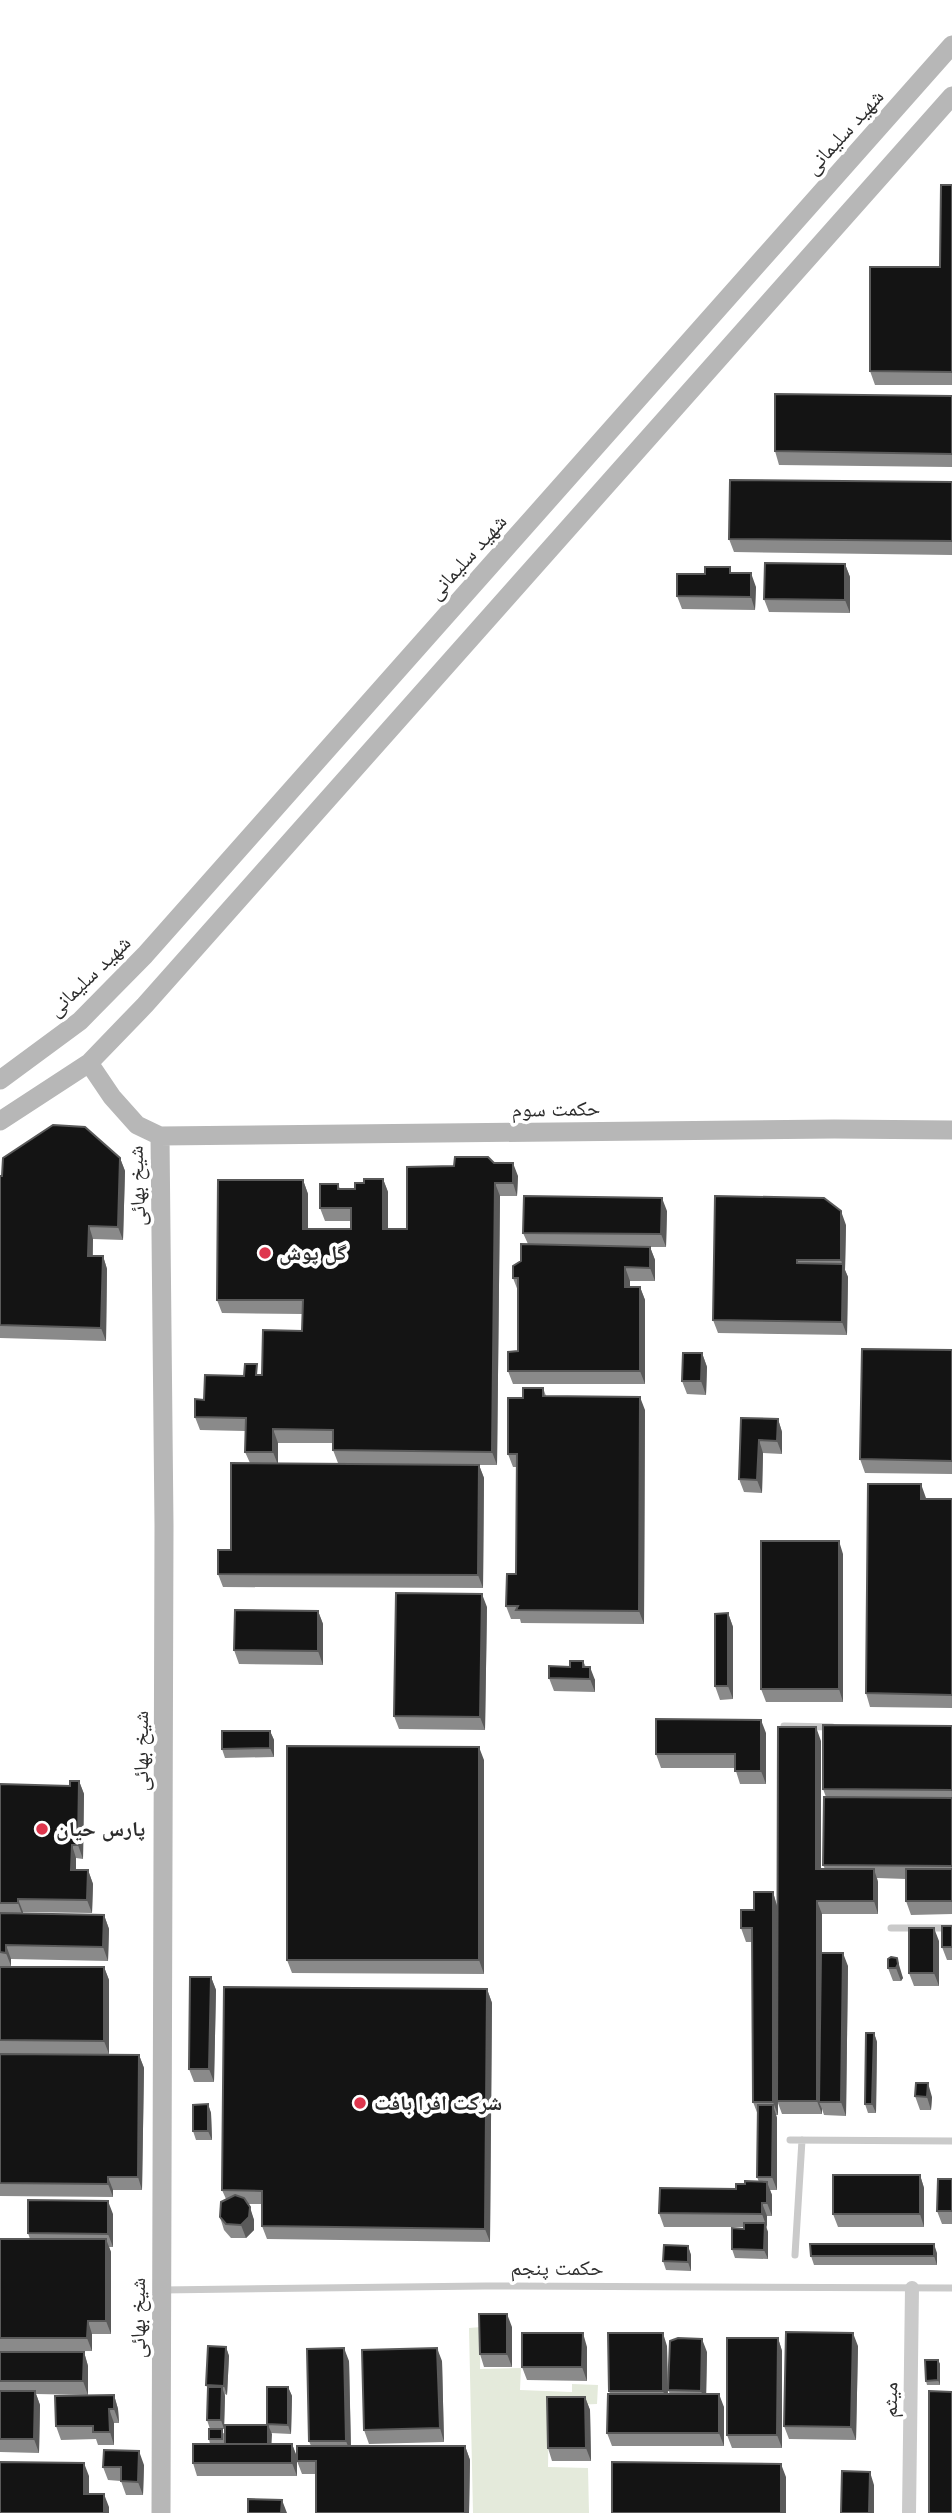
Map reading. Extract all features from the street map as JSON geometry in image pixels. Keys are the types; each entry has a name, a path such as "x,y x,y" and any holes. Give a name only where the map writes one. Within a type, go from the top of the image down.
{"main road":[{"name":"شهید سلیمانی","path":"0,1080 79,1021 145,955 952,45"},
{"path":"0,1121 89,1063 155,995 952,96"},
{"name":"شیخ بهائی","path":"89,1063 112,1097 137,1125 160,1136 164,1526 161,2513"},
{"name":"حکمت سوم","path":"160,1136 952,1130"}],"street":[{"name":"میثم","path":"909,2513 912,2288"}],"lane":[{"path":"784,1726 840,1727"},
{"path":"891,1928 952,1928"},
{"path":"790,2140 952,2141"},
{"path":"796,2255 802,2140"},
{"name":"حکمت پنجم","path":"161,2290 485,2286 952,2288"}],"green space":[{"path":"481,2327 480,2369 521,2368 520,2390 572,2392 572,2384 598,2385 597,2404 549,2406 548,2467 588,2468 589,2513 473,2513 469,2328"}],"building":[{"path":"941,185 952,185 952,372 870,371 870,267 940,267"},
{"path":"775,394 952,396 952,454 775,451"},
{"path":"730,480 952,482 952,541 729,539"},
{"path":"765,563 845,564 845,600 764,599"},
{"path":"705,567 730,567 730,573 751,573 751,597 677,596 677,574 705,574"},
{"path":"53,1125 85,1127 120,1158 118,1227 89,1226 88,1256 103,1256 101,1328 0,1325 0,1176 3,1158"},
{"path":"455,1157 488,1157 494,1163 513,1163 513,1183 495,1183 492,1452 333,1450 333,1430 273,1429 273,1452 245,1452 246,1418 195,1417 195,1399 204,1400 205,1375 244,1376 245,1364 257,1364 256,1375 262,1375 263,1330 302,1331 303,1300 217,1300 218,1180 303,1180 303,1229 351,1229 351,1208 320,1208 320,1184 338,1184 338,1189 355,1189 355,1183 364,1183 364,1179 383,1179 383,1229 407,1229 407,1167 454,1166"},
{"path":"524,1196 662,1198 661,1234 523,1233"},
{"path":"715,1196 824,1198 841,1211 841,1260 797,1260 797,1263 843,1264 842,1322 713,1320"},
{"path":"521,1244 650,1247 650,1268 625,1267 625,1287 640,1287 640,1371 508,1371 508,1352 518,1351 518,1278 513,1278 513,1266 521,1261"},
{"path":"862,1349 952,1350 952,1461 860,1459"},
{"path":"683,1353 702,1353 701,1381 682,1381"},
{"path":"523,1388 543,1388 543,1396 640,1397 639,1611 516,1610 518,1606 506,1606 507,1574 516,1574 517,1454 508,1454 508,1398 523,1398"},
{"path":"741,1418 778,1419 777,1441 759,1440 757,1480 739,1479"},
{"path":"231,1463 479,1465 478,1575 218,1574 218,1550 231,1550"},
{"path":"868,1484 921,1484 921,1499 952,1499 952,1695 866,1693"},
{"path":"761,1541 839,1541 839,1689 761,1689"},
{"path":"396,1593 482,1594 480,1717 394,1716"},
{"path":"235,1610 318,1611 318,1651 234,1650"},
{"path":"728,1613 728,1686 715,1686 715,1614"},
{"path":"570,1661 583,1661 583,1667 590,1667 590,1679 549,1678 549,1666 570,1667"},
{"path":"656,1719 761,1720 761,1771 735,1771 735,1754 656,1754"},
{"path":"823,1725 952,1726 952,1790 823,1789"},
{"path":"778,1727 816,1727 816,1869 874,1869 874,1901 817,1901 817,2101 777,2101"},
{"path":"222,1731 270,1731 270,1748 222,1749"},
{"path":"287,1746 479,1747 479,1960 287,1960"},
{"name":"پارس حیان","path":"70,1781 79,1781 78,1845 72,1845 71,1870 88,1870 87,1900 18,1899 18,1903 0,1903 0,1784 70,1786"},
{"path":"824,1797 952,1798 952,1866 823,1865"},
{"path":"906,1869 952,1869 952,1901 906,1901"},
{"path":"754,1892 773,1892 773,2102 753,2102 752,1928 741,1928 741,1910 754,1910"},
{"path":"0,1913 104,1915 103,1947 6,1945 6,1953 0,1952"},
{"path":"942,1926 952,1926 952,1947 942,1947"},
{"path":"909,1928 934,1928 934,1973 909,1973"},
{"path":"821,1953 843,1953 841,2102 819,2102"},
{"path":"897,1958 896,1968 888,1968 888,1959"},
{"path":"0,1967 104,1967 104,2041 0,2040"},
{"path":"190,1977 211,1977 209,2069 189,2069"},
{"name":"شرکت افرا بافت","path":"224,1987 487,1989 485,2229 262,2226 262,2191 222,2190"},
{"path":"866,2033 874,2033 872,2104 865,2104"},
{"path":"0,2054 139,2055 138,2177 108,2177 108,2184 0,2183"},
{"path":"916,2083 928,2083 927,2097 915,2096"},
{"path":"208,2104 208,2131 193,2131 193,2105"},
{"path":"758,2105 773,2105 772,2177 757,2177"},
{"path":"833,2175 920,2175 920,2214 833,2214"},
{"path":"938,2179 952,2179 952,2211 937,2211"},
{"path":"745,2181 767,2182 767,2203 762,2203 762,2214 659,2213 660,2188 736,2189 736,2184 745,2184"},
{"path":"235,2195 244,2198 250,2207 249,2217 241,2225 226,2224 220,2217 221,2202"},
{"path":"28,2200 108,2201 108,2234 28,2233"},
{"path":"744,2223 765,2223 764,2250 732,2249 732,2228 744,2229"},
{"path":"0,2239 106,2239 106,2321 88,2321 87,2338 0,2338"},
{"path":"810,2244 934,2244 934,2256 811,2256"},
{"path":"664,2245 688,2246 688,2262 663,2261"},
{"path":"479,2314 507,2314 507,2354 480,2354"},
{"path":"786,2332 853,2333 851,2427 784,2426"},
{"path":"522,2333 583,2333 582,2367 522,2367"},
{"path":"608,2333 663,2333 663,2391 609,2391"},
{"path":"678,2338 702,2339 701,2391 668,2390 670,2341"},
{"path":"727,2338 778,2338 777,2435 727,2435"},
{"path":"208,2346 226,2347 224,2386 206,2385"},
{"path":"344,2348 346,2441 309,2441 307,2349"},
{"path":"437,2348 440,2428 364,2430 362,2350"},
{"path":"0,2352 84,2352 83,2381 0,2381"},
{"path":"925,2360 938,2360 938,2380 926,2381"},
{"path":"208,2387 222,2387 221,2420 207,2420"},
{"path":"267,2387 288,2387 288,2425 267,2424"},
{"path":"0,2391 35,2391 34,2439 0,2439"},
{"path":"929,2391 952,2392 952,2513 929,2513"},
{"path":"608,2394 719,2394 719,2433 607,2433"},
{"path":"114,2395 114,2409 109,2409 110,2432 93,2432 93,2426 56,2426 55,2396"},
{"path":"547,2397 585,2397 586,2448 548,2448"},
{"path":"225,2425 268,2425 268,2444 225,2444"},
{"path":"209,2429 222,2429 222,2439 209,2439"},
{"path":"193,2444 292,2444 292,2463 193,2463"},
{"path":"297,2446 465,2446 465,2513 316,2513 316,2461 297,2461"},
{"path":"104,2450 139,2451 138,2482 121,2481 121,2467 103,2467"},
{"path":"0,2462 84,2463 84,2494 104,2494 104,2513 0,2513"},
{"path":"612,2462 781,2464 781,2513 612,2513"},
{"path":"842,2471 870,2472 869,2513 841,2513"},
{"path":"248,2499 282,2500 281,2513 248,2513"}],"place":[{"name":"گل پوش","path":"265,1253"},
{"name":"پارس حیان","path":"42,1829"},
{"name":"شرکت افرا بافت","path":"360,2103"}]}
